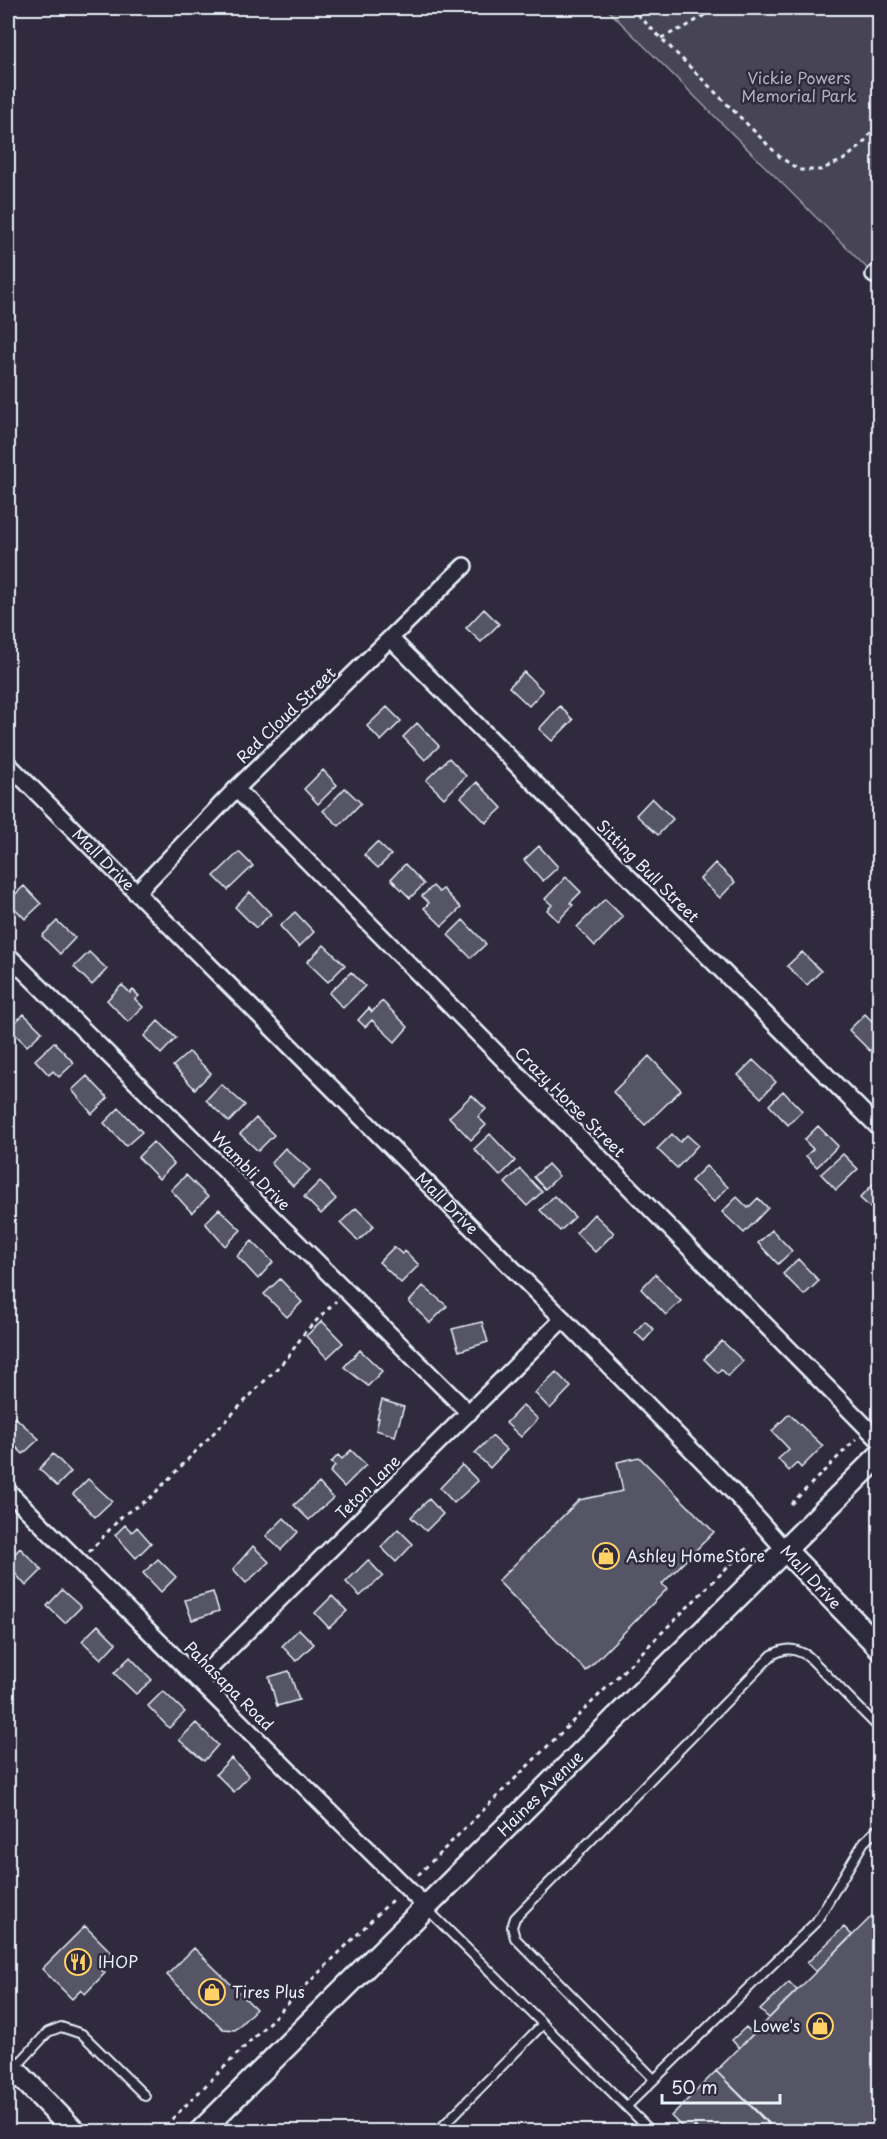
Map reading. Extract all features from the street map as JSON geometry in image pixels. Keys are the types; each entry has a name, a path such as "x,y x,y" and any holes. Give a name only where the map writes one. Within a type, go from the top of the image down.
{"main road":[{"name":"Haines Avenue","path":"200,2132 879,1455"},
{"name":"Mall Drive","path":"785,1550 879,1648"},
{"path":"11,2066 75,2132"}],"street":[{"name":"Red Cloud Street","path":"136,893 236,789 464,566"},
{"name":"Sitting Bull Street","path":"391,639 879,1129"},
{"name":"Mall Drive","path":"8,764 563,1319 738,1497 785,1550"},
{"name":"Crazy Horse Street","path":"236,789 879,1441"},
{"name":"Wambli Drive","path":"8,955 469,1413"},
{"name":"Teton Lane","path":"198,1680 563,1319"},
{"name":"Pahasapa Road","path":"8,1491 425,1906"}],"lane":[{"path":"654,2079 515,1938 512,1927 515,1918 764,1663 783,1649 797,1650 807,1656 879,1729"},
{"path":"627,2106 816,1922 864,1842 879,1827"},
{"path":"425,1906 652,2132"},
{"path":"437,2132 543,2024"},
{"path":"11,2066 48,2032 61,2027 82,2034 145,2096"}],"path":[{"path":"631,8 780,157 799,170 820,170 843,160 861,146 879,120"},
{"path":"661,38 687,26 716,8"},
{"path":"79,1562 123,1515 149,1499 288,1357 305,1332 345,1291"},
{"path":"791,1504 856,1439"},
{"path":"418,1875 750,1545"},
{"path":"159,2132 393,1899"}],"green space":[{"name":"Vickie Powers Memorial Park","path":"606,8 879,8 879,270 874,275"}],"building":[{"path":"484,609 499,624 481,642 466,628"},
{"path":"524,672 543,691 529,706 509,687"},
{"path":"560,706 573,720 552,741 539,729"},
{"path":"387,707 401,721 381,741 367,726"},
{"path":"417,723 439,746 425,760 403,737"},
{"path":"449,758 466,776 444,798 426,780"},
{"path":"323,770 337,785 318,804 304,789"},
{"path":"477,782 502,808 486,823 461,797"},
{"path":"345,788 361,803 339,826 323,811"},
{"path":"652,798 673,819 658,835 636,815"},
{"path":"377,842 391,855 378,868 364,855"},
{"path":"539,846 558,867 543,881 524,860"},
{"path":"239,852 253,866 228,890 214,876"},
{"path":"715,863 735,882 720,898 700,879"},
{"path":"405,864 424,884 410,898 391,879"},
{"path":"566,877 581,892 570,903 573,905 558,921 547,910 552,905 545,899"},
{"path":"24,886 41,904 25,919 8,901"},
{"path":"433,886 439,892 443,889 461,908 442,926 424,908 429,903 422,896"},
{"path":"250,892 271,914 256,928 235,907"},
{"path":"605,899 623,917 595,946 577,927"},
{"path":"295,912 314,932 299,947 280,926"},
{"path":"463,920 486,944 471,958 448,935"},
{"path":"57,921 75,938 60,954 42,936"},
{"path":"324,945 345,965 328,982 307,962"},
{"path":"89,952 107,969 92,985 74,967"},
{"path":"802,952 821,971 807,985 787,966"},
{"path":"351,972 365,986 343,1008 329,993"},
{"path":"122,985 130,993 133,990 139,996 135,999 143,1007 128,1022 107,1000"},
{"path":"382,1001 408,1027 395,1042 372,1020 365,1027 358,1020 369,1008 372,1012"},
{"path":"24,1014 42,1032 27,1046 9,1028"},
{"path":"865,1014 872,1021 877,1015 880,1017 880,1026 877,1028 880,1031 880,1041 870,1051 849,1030"},
{"path":"158,1021 176,1038 161,1054 144,1036"},
{"path":"54,1042 74,1063 59,1077 53,1071 49,1075 35,1060"},
{"path":"189,1052 211,1073 195,1089 173,1066"},
{"path":"649,1056 681,1090 645,1125 613,1092"},
{"path":"753,1060 776,1082 761,1098 738,1075"},
{"path":"87,1076 108,1098 92,1114 72,1090"},
{"path":"221,1084 245,1105 229,1122 206,1100"},
{"path":"783,1091 802,1111 788,1125 769,1105"},
{"path":"472,1095 486,1109 478,1117 486,1125 471,1140 449,1117"},
{"path":"119,1108 142,1132 126,1146 104,1123"},
{"path":"256,1118 274,1135 258,1151 240,1134"},
{"path":"818,1126 838,1146 817,1167 806,1156 813,1149 804,1140"},
{"path":"490,1134 515,1161 500,1176 474,1149"},
{"path":"672,1134 680,1142 687,1135 698,1145 677,1168 657,1149"},
{"path":"153,1142 174,1164 159,1179 138,1157"},
{"path":"285,1148 310,1170 293,1186 271,1163"},
{"path":"843,1154 858,1169 836,1190 821,1174"},
{"path":"548,1164 559,1176 545,1189 534,1177"},
{"path":"706,1166 728,1187 714,1202 691,1181"},
{"path":"520,1169 542,1192 527,1206 505,1183"},
{"path":"186,1175 208,1197 192,1213 171,1190"},
{"path":"320,1181 336,1199 321,1214 304,1197"},
{"path":"874,1183 880,1188 880,1217 860,1198"},
{"path":"554,1196 575,1217 560,1231 540,1210"},
{"path":"737,1197 748,1208 758,1198 768,1208 744,1233 722,1212"},
{"path":"356,1208 374,1226 358,1241 340,1223"},
{"path":"219,1209 241,1230 225,1246 205,1223"},
{"path":"594,1214 614,1233 595,1252 576,1233"},
{"path":"772,1230 792,1251 778,1264 758,1243"},
{"path":"252,1241 273,1262 258,1279 237,1256"},
{"path":"394,1247 402,1254 405,1251 419,1265 401,1283 379,1262"},
{"path":"798,1259 819,1281 804,1295 783,1274"},
{"path":"655,1274 681,1301 666,1315 641,1289"},
{"path":"280,1279 302,1302 287,1317 264,1294"},
{"path":"423,1286 447,1306 430,1323 409,1302"},
{"path":"322,1321 343,1343 327,1358 306,1336"},
{"path":"645,1321 654,1330 644,1341 635,1332"},
{"path":"482,1322 488,1342 459,1351 452,1329"},
{"path":"722,1341 743,1361 728,1376 721,1369 718,1373 704,1359"},
{"path":"360,1350 382,1371 368,1386 344,1367"},
{"path":"556,1372 571,1387 550,1409 535,1393"},
{"path":"382,1400 404,1407 395,1436 376,1430"},
{"path":"523,1405 538,1419 521,1437 506,1423"},
{"path":"789,1414 823,1446 801,1468 797,1463 789,1471 778,1459 789,1449 772,1431"},
{"path":"15,1417 39,1439 23,1454 8,1439 8,1425"},
{"path":"492,1436 507,1450 490,1468 475,1453"},
{"path":"351,1450 366,1465 344,1487 330,1472 335,1466 331,1463 338,1455 342,1459"},
{"path":"53,1454 71,1472 57,1486 39,1469"},
{"name":"Ashley HomeStore","path":"639,1457 714,1532 662,1584 667,1589 586,1671 498,1581 579,1500 623,1491 617,1462"},
{"path":"462,1465 478,1481 454,1503 440,1488"},
{"path":"88,1479 112,1501 95,1517 73,1494"},
{"path":"319,1483 333,1498 309,1520 294,1505"},
{"path":"429,1499 443,1514 426,1531 411,1517"},
{"path":"284,1518 298,1532 281,1550 266,1536"},
{"path":"125,1525 132,1532 137,1527 151,1543 136,1558 115,1535"},
{"path":"398,1529 413,1544 396,1562 381,1547"},
{"path":"253,1546 269,1562 246,1583 233,1569"},
{"path":"20,1548 42,1570 26,1586 8,1565 8,1561"},
{"path":"158,1559 176,1577 161,1592 143,1573"},
{"path":"368,1560 383,1576 360,1596 346,1582"},
{"path":"62,1590 81,1607 65,1623 47,1606"},
{"path":"213,1592 219,1611 192,1620 185,1600"},
{"path":"332,1596 347,1611 329,1628 315,1613"},
{"path":"98,1625 116,1643 101,1659 82,1641"},
{"path":"299,1629 314,1644 296,1661 282,1646"},
{"path":"130,1657 152,1680 136,1694 114,1673"},
{"path":"289,1671 299,1700 277,1706 269,1677"},
{"path":"163,1691 185,1712 169,1728 148,1706"},
{"path":"196,1723 218,1745 204,1761 179,1740"},
{"path":"231,1758 249,1776 234,1792 216,1774"},
{"path":"880,1854 880,1868 872,1861"},
{"name":"Lowe's","path":"880,1908 880,2132 776,2132 716,2071"},
{"name":"IHOP","path":"85,1926 115,1956 101,1970 105,1973 85,1994 81,1990 72,1999 42,1969"},
{"path":"844,1927 852,1935 816,1972 807,1963"},
{"name":"Tires Plus","path":"194,1948 256,2009 235,2030 223,2029 167,1975"},
{"path":"789,1982 797,1990 769,2018 760,2010"},
{"path":"746,2027 753,2034 739,2048 732,2040"},
{"path":"716,2071 770,2124 762,2132 700,2132 695,2126 687,2132 671,2116"}],"place":[{"name":"Ashley HomeStore","path":"606,1556"},
{"name":"IHOP","path":"78,1962"},
{"name":"Tires Plus","path":"212,1992"},
{"name":"Lowe's","path":"820,2026"}]}
